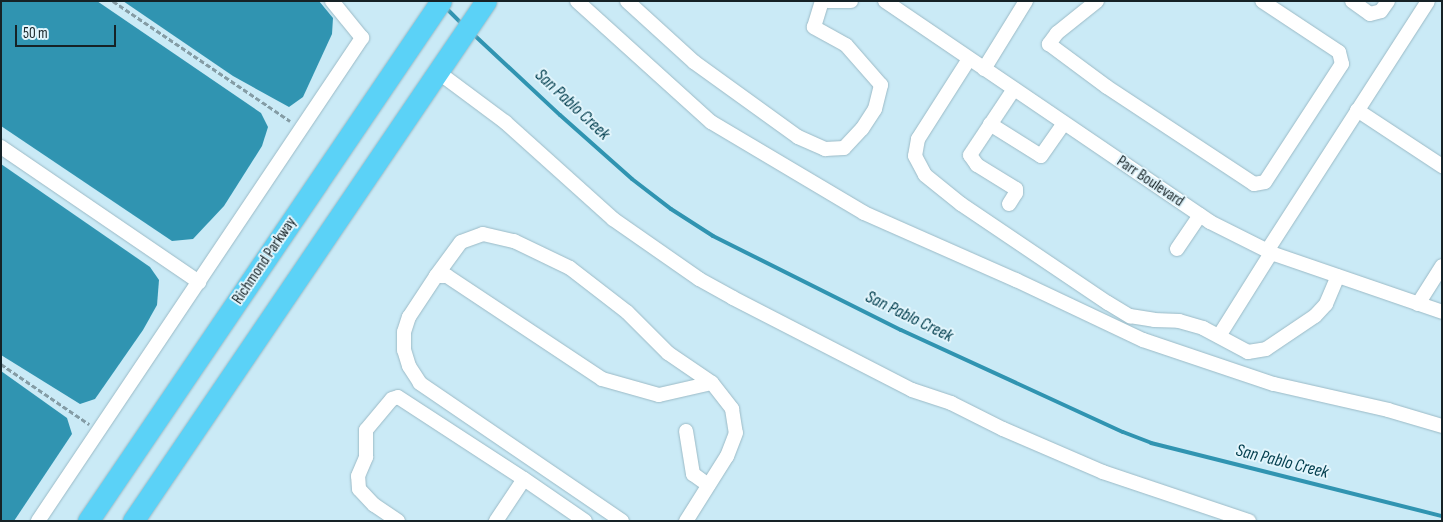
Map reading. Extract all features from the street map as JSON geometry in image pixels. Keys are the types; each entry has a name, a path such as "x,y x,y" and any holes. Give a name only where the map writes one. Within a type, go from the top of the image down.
{"highway":[{"path":"133,521 486,1"},
{"name":"Richmond Parkway","path":"88,521 435,10"}],"street":[{"path":"38,521 362,38 332,1"},
{"path":"577,1 711,122 864,213 1016,280 1143,340 1274,384 1388,410 1442,426"},
{"path":"627,1 671,43 709,73 798,137 825,149 844,148 862,129 875,109 880,85 846,45 814,27 822,1"},
{"path":"828,1 851,1"},
{"name":"Parr Boulevard","path":"885,1 1200,215 1269,252 1442,312"},
{"path":"984,69 1026,1"},
{"path":"1097,1 1057,33 1049,44 1108,87 1254,184 1265,182 1342,64 1339,52 1262,1"},
{"path":"1352,1 1370,14 1381,11 1388,1"},
{"path":"1219,336 1357,110 1428,1"},
{"path":"970,59 918,140 915,156 925,175 961,204 1130,316 1154,320 1179,321 1219,336 1248,352 1266,349 1315,316 1326,304 1338,276"},
{"path":"438,72 505,122 613,219 699,279 733,298 912,390 951,403 1003,429 1103,472 1250,521"},
{"path":"1009,204 1016,193 1016,189 977,165 970,155 1014,89"},
{"path":"1357,110 1442,166"},
{"path":"990,124 1041,156 1064,123"},
{"path":"1,147 199,282"},
{"path":"1177,248 1200,215"},
{"path":"622,521 420,383 409,366 404,350 404,332 408,317 461,242 483,234 514,241 570,268 627,312 668,353 712,383 732,409 736,433 727,456 686,521"},
{"path":"1418,304 1442,266"},
{"path":"436,276 446,276 538,335 602,380 659,396 712,383"},
{"path":"398,521 374,504 359,489 358,476 366,456 366,430 392,399 398,397 585,521"},
{"path":"686,431 693,474 708,485"},
{"path":"496,521 524,479"}],"path":[{"path":"113,1 302,129"},
{"path":"1,364 99,431"}],"water":[{"path":"1,1 97,1 261,113 268,127 262,146 224,206 193,239 172,241 1,126"},
{"path":"123,1 319,1 333,18 332,34 303,97 289,107 233,76"},
{"path":"1,164 150,267 159,280 157,305 143,330 95,399 80,404 1,355"},
{"path":"1,371 67,418 72,434 14,521 1,521"}],"waterway":[{"name":"San Pablo Creek","path":"445,7 463,25"},
{"name":"San Pablo Creek","path":"472,33 632,179 671,209 713,236 901,330 1123,432 1151,443 1442,516"}]}
